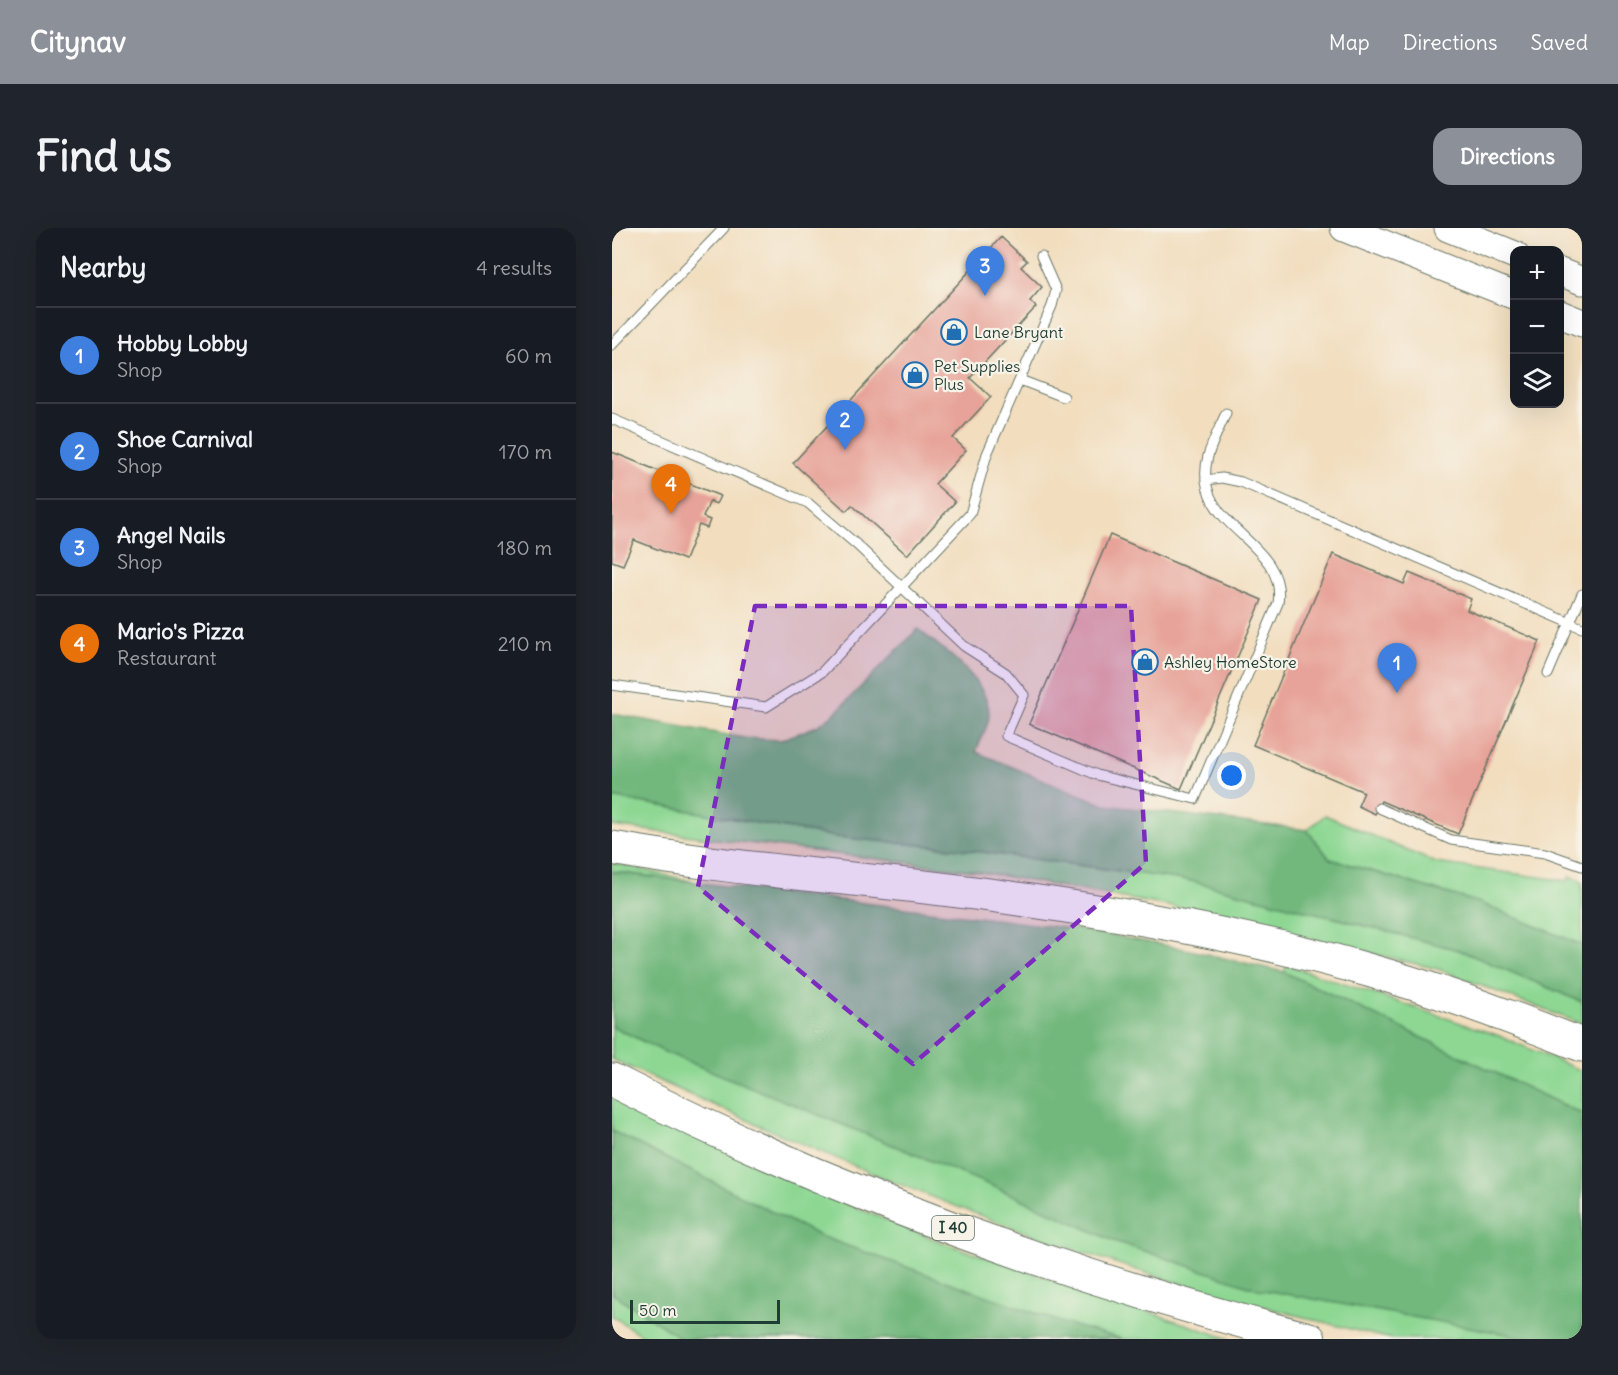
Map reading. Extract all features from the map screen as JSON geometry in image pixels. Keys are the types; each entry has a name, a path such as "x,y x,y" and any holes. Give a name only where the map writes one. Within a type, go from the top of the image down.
{"highway":[{"path":"612,848 721,864 1016,898 1233,936 1395,978 1515,1018 1582,1045"},
{"name":"I 40","path":"612,1080 744,1143 947,1226 1157,1297 1309,1339"}],"main road":[{"path":"1344,228 1510,294"},
{"path":"1448,228 1510,253"},
{"path":"1564,274 1582,281"},
{"path":"1564,316 1582,323"}],"lane":[{"path":"612,345 724,228"},
{"path":"612,686 766,707 822,672 970,514 987,454 1056,290 1041,256"},
{"path":"1020,380 1064,397"},
{"path":"612,419 807,503 964,646 1006,673 1024,695 1006,736 1097,775 1195,799 1278,603 1280,589 1278,578 1263,558 1216,510 1208,494 1206,480 1208,457 1226,413"},
{"path":"1206,480 1222,478 1241,482 1582,628"},
{"path":"1548,674 1582,594"},
{"path":"1379,808 1451,840 1545,853 1582,866"}],"highlighted area":[{"path":"755,606 1131,606 1146,863 913,1064 698,887"}],"green space":[{"path":"918,629 962,665 972,676 986,700 989,718 976,752 1105,805 1307,830 1330,859 1480,903 1582,945 1582,1002 1459,950 1192,881 953,848 836,837 612,797 612,714 744,738 781,740 817,726 835,713"},
{"path":"612,797 836,837 953,848 1192,881 1459,950 1582,1002 1582,1024 1438,969 1179,908 975,871 612,826"},
{"path":"1325,815 1436,863 1568,881 1570,876 1582,881 1582,945 1480,903 1330,859 1307,830"},
{"path":"612,863 706,884 612,871"},
{"path":"612,872 1083,930 1185,949 1284,972 1582,1114 1582,1339 1535,1339 1258,1289 1114,1241 995,1187 665,1052 612,1026"},
{"path":"1287,965 1497,1035 1582,1071 1582,1114 1284,972"},
{"path":"612,1026 665,1052 995,1187 1114,1241 1402,1313 1535,1339 1393,1339 1172,1281 1030,1234 821,1152 616,1061 612,1059"},
{"path":"612,1097 803,1186 941,1242 1230,1339 647,1339 612,1316"},
{"path":"612,1131 820,1236 1063,1323 1123,1339 682,1339 612,1293"}],"building":[{"path":"1001,237 1027,261 1021,267 1042,287 1030,301 1036,307 970,378 991,397 953,438 966,450 935,484 955,502 907,555 852,505 846,511 793,463"},
{"path":"612,452 720,496 716,504 710,501 703,517 710,520 707,528 699,525 685,560 634,540 623,565 612,561"},
{"name":"Ashley HomeStore","path":"1110,535 1262,600 1181,789 1029,724"},
{"path":"1333,554 1404,584 1409,573 1471,599 1467,610 1540,641 1458,834 1381,801 1375,814 1358,806 1364,792 1253,745"}],"place":[{"name":"Angel Nails","path":"985,296"},
{"name":"Lane Bryant","path":"954,332"},
{"name":"Pet Supplies Plus","path":"915,375"},
{"name":"Shoe Carnival","path":"845,450"},
{"name":"Mario's Pizza","path":"671,514"},
{"name":"Ashley HomeStore","path":"1145,662"},
{"name":"Hobby Lobby","path":"1397,693"}]}
